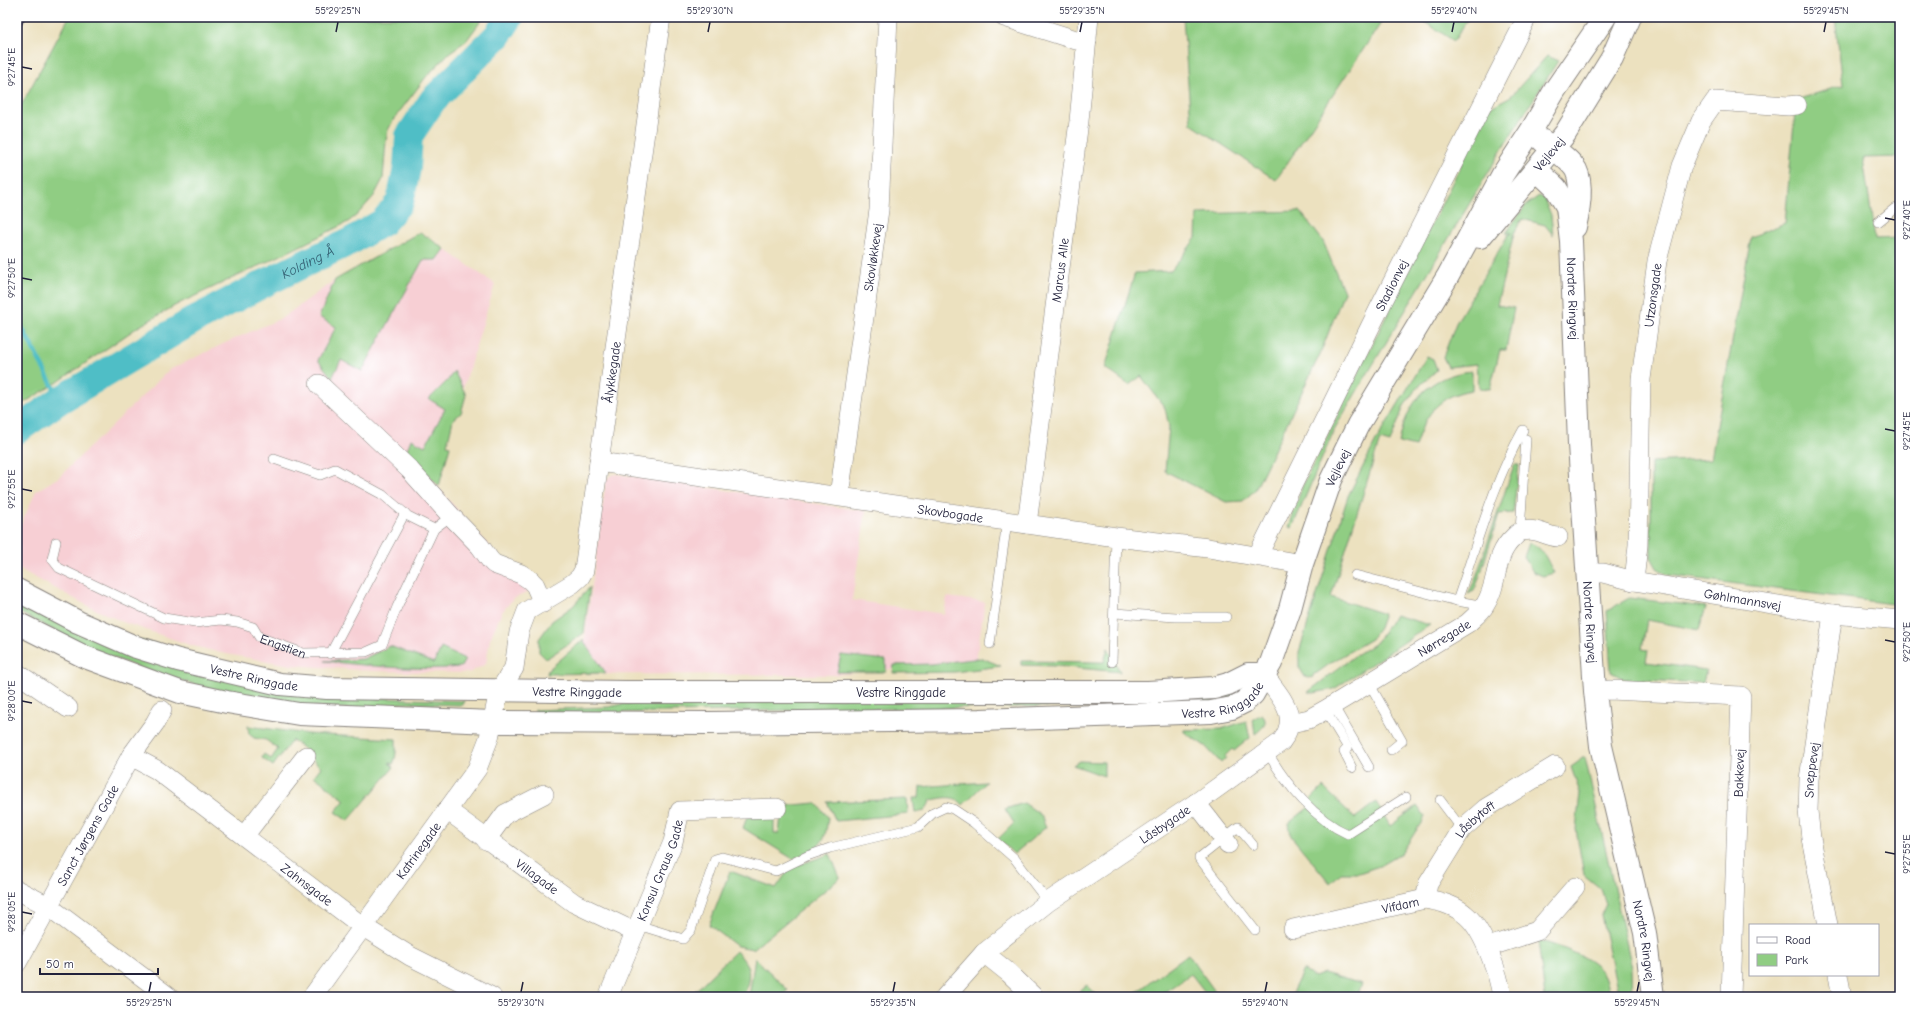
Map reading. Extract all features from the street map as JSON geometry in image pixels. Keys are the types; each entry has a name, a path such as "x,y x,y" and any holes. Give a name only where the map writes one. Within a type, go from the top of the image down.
{"main road":[{"name":"Vejlevej","path":"1448,276 1537,170 1542,140 1555,90 1605,17"},
{"name":"Vejlevej","path":"1264,674 1275,655 1302,564 1331,480 1358,425 1448,276 1503,174 1582,108 1612,58 1630,17"},
{"name":"Nordre Ringvej","path":"1542,140 1576,170 1579,189 1578,214 1572,241"},
{"name":"Nordre Ringvej","path":"1537,170 1556,188 1567,207 1572,241 1574,331 1586,573 1595,691 1601,746 1645,933 1653,997"},
{"name":"Vestre Ringgade","path":"17,590 78,622 133,646 178,660 280,684 327,688 499,691 889,693 1148,692 1214,688 1228,684 1248,674 1264,674 1253,694 1244,702 1232,708 1211,712 980,720 709,723 492,722 299,714 227,702 180,692 84,657 17,623"}],"street":[{"name":"Ålykkegade","path":"499,691 514,668 519,632 527,611 543,603 572,584 580,577 584,570 661,17"},
{"name":"Skovløkkevej","path":"839,496 879,210 888,17"},
{"path":"1004,17 1076,40 1087,41"},
{"name":"Marcus Alle","path":"1027,524 1079,122 1089,17"},
{"name":"Stadionvej","path":"1258,555 1383,302 1527,17"},
{"name":"Utzonsgade","path":"1634,581 1638,545 1641,379 1657,261 1682,166 1701,121 1715,101 1788,106 1797,105"},
{"path":"319,384 410,469 451,516 480,546 494,564 513,570 530,580 535,585 543,603"},
{"name":"Skovbogade","path":"599,462 1116,537 1258,555 1302,564"},
{"path":"1520,531 1537,530 1558,537"},
{"name":"Nørregade","path":"1291,723 1309,719 1329,708 1369,682 1468,623 1485,606 1491,593 1499,560 1507,544 1520,531"},
{"name":"Gøhlmannsvej","path":"1586,573 1603,573 1634,581 1833,614 1900,620"},
{"name":"Sneppevej","path":"1828,924 1811,838 1808,811 1809,779 1833,614"},
{"path":"17,673 68,708"},
{"path":"1264,674 1290,712 1291,723"},
{"name":"Bakkevej","path":"1595,691 1610,690 1742,696 1731,997"},
{"name":"Katrinegade","path":"312,997 362,926 478,769 484,752 499,691"},
{"name":"Sanct Jørgens Gade","path":"17,963 131,756 155,723 162,710"},
{"name":"Låsbygade","path":"945,997 984,953 1048,902 1268,753 1281,742 1288,733 1291,723"},
{"name":"Zahnsgade","path":"131,756 157,770 362,926 410,956 492,997"},
{"path":"244,836 306,756"},
{"name":"Låsbytoft","path":"1425,899 1428,884 1462,829 1486,808 1555,766"},
{"path":"486,840 505,814 544,794"},
{"path":"1196,803 1225,841"},
{"name":"Konsul Graus Gade","path":"608,997 673,842 680,811 777,808"},
{"name":"Villagade","path":"447,810 574,903 636,929"},
{"path":"1488,947 1536,931 1574,887"},
{"path":"17,890 48,906 169,997"},
{"name":"Vifdam","path":"1293,929 1425,899 1441,901 1455,907 1468,916 1488,947 1501,986 1502,997"},
{"path":"984,953 1009,973 1034,997"},
{"path":"1838,976 1842,997"}],"lane":[{"path":"1878,222 1894,209 1900,207"},
{"path":"1457,601 1499,478 1511,450 1523,430"},
{"path":"1520,531 1526,439"},
{"path":"274,459 320,475 335,469 383,495 405,513 434,530"},
{"path":"330,654 405,513"},
{"name":"Engstien","path":"56,542 52,559 59,568 164,618 195,623 218,620 237,622 253,627 259,637 303,653 330,654 366,652 382,645 397,607 434,530 451,516"},
{"path":"990,644 1007,521"},
{"path":"1112,662 1116,537"},
{"path":"1355,575 1457,601 1485,606"},
{"path":"1114,613 1176,617 1226,616"},
{"path":"1369,682 1402,741 1391,750"},
{"path":"1329,708 1369,767"},
{"path":"1329,708 1348,748 1344,752 1352,768"},
{"path":"1268,753 1288,783 1308,805 1335,829 1348,834 1406,797"},
{"path":"1440,800 1462,829"},
{"path":"636,929 683,939 691,930 715,859 722,857 776,871 807,856 830,848 918,827 933,813 946,807 953,809 974,823 1015,859 1048,902"},
{"path":"1253,845 1238,827 1225,841 1199,858 1255,930"}],"shaded area":[{"path":"420,232 495,284 434,483 529,592 513,599 502,612 490,639 486,664 469,673 374,671 291,665 226,654 193,646 123,622 90,607 17,568 17,533 36,491 59,477 169,370 282,318 335,280"},
{"path":"617,474 866,511 852,600 944,614 947,597 985,602 976,660 834,675 580,674 606,480 611,475"}],"green space":[{"path":"69,17 484,17 466,41 450,52 426,77 394,119 388,130 383,179 374,196 357,215 348,222 292,250 178,304 138,327 58,382 17,407 17,113"},
{"path":"1183,17 1385,17 1276,180 1191,124"},
{"path":"1417,17 1469,17 1454,41"},
{"path":"1835,17 1900,17 1900,157 1863,158 1875,239 1900,238 1900,605 1668,575 1657,568 1651,557 1651,462 1711,459 1751,237 1785,223 1796,100 1843,85"},
{"path":"1547,56 1558,61 1510,136 1335,428 1292,528 1289,527 1302,487 1489,108 1511,96"},
{"path":"1539,196 1544,198 1551,215 1553,235 1545,225 1522,219 1514,233 1497,305 1514,308 1506,350 1500,350 1490,389 1479,388 1477,364 1448,367 1443,357 1456,323 1508,235 1512,233 1506,233 1526,205"},
{"path":"1300,211 1323,241 1344,292 1321,352 1255,490 1243,501 1226,502 1165,471 1169,427 1165,408 1141,376 1129,385 1105,368 1135,273 1171,271 1196,238 1197,214"},
{"path":"420,232 445,249 437,260 423,260 362,371 341,360 332,378 318,360 336,327 319,317 335,280"},
{"path":"1427,356 1433,359 1437,370 1416,389 1404,406 1390,443 1380,440 1331,597 1384,614 1379,628 1371,639 1335,660 1314,674 1312,678 1305,677 1299,667 1299,652 1348,496 1376,441"},
{"path":"454,371 466,395 461,413 453,420 447,445 450,446 439,486 406,452 411,439 425,446 445,409 429,399 448,380"},
{"path":"1472,371 1472,390 1450,397 1441,402 1434,409 1423,426 1415,447 1399,443 1408,415 1414,403 1422,393 1432,384 1444,378"},
{"path":"1514,465 1519,465 1513,513 1499,514 1480,576 1474,591 1468,594 1475,580"},
{"path":"1529,543 1534,544 1541,550 1554,573 1543,576 1533,572 1524,557"},
{"path":"590,587 584,633 546,659 539,652 539,639 552,621 573,606"},
{"path":"1629,598 1706,607 1699,630 1647,620 1642,649 1648,650 1646,662 1706,670 1703,683 1624,679 1611,672 1607,611"},
{"path":"17,600 49,615 346,697 464,701 463,705 399,703 373,710 302,706 228,694 142,669 82,645 17,611"},
{"path":"1395,615 1430,625 1334,689 1314,693 1308,692 1353,657 1377,642"},
{"path":"583,640 606,673 547,674 548,670"},
{"path":"390,646 434,663 441,648 465,659 461,667 444,668 376,666 325,661 363,659"},
{"path":"1108,648 1120,672 1056,666 1021,665 1021,661 1104,662"},
{"path":"841,655 886,660 886,672 837,672"},
{"path":"982,658 1001,666 955,672 893,673 894,665 931,664"},
{"path":"1236,689 1239,696 1207,704 535,713 535,710 609,707 623,704 707,701"},
{"path":"1262,714 1265,723 1255,734 1253,719"},
{"path":"1246,721 1250,738 1234,751 1232,749 1221,763 1205,746 1184,732 1184,730 1221,729"},
{"path":"248,726 309,734 396,739 395,758 393,764 389,763 394,767 348,821 335,812 345,800 314,776 321,767 311,758 312,755 292,740 273,766 262,758 264,754 271,759 278,749 266,740 254,738 249,734"},
{"path":"1585,757 1632,968 1633,997 1619,997 1601,915 1606,904 1601,889 1584,875 1576,829 1580,793 1571,767"},
{"path":"1079,761 1104,762 1104,776 1073,765"},
{"path":"986,782 963,805 956,799 940,798 931,800 925,811 915,813 913,798 919,798 920,787"},
{"path":"1323,787 1355,818 1376,802 1390,826 1417,806 1425,817 1401,854 1382,865 1359,873 1341,873 1330,883 1291,836 1289,823 1308,808 1312,803 1310,800"},
{"path":"907,799 908,814 836,821 827,802"},
{"path":"816,803 828,817 825,835 819,845 815,848 793,859 743,828 747,817 774,817 774,833 779,833 782,806"},
{"path":"1024,803 1041,815 1046,827 1014,854 998,839 1014,823 1005,809"},
{"path":"830,854 840,878 753,949 737,946 709,925 730,871 776,888 790,868"},
{"path":"1538,940 1575,953 1593,963 1604,976 1610,997 1545,997"},
{"path":"736,951 748,967 749,972 744,997 693,997 696,990"},
{"path":"1188,954 1219,997 1209,997 1191,974 1157,997 1130,997"},
{"path":"755,958 788,990 780,997 749,997"},
{"path":"1303,970 1314,977 1324,973 1362,984 1357,997 1290,997"},
{"path":"1087,985 1099,997 1086,997 1079,991"}],"waterway":[{"name":"Kolding Å","path":"17,430 60,400 194,320 351,241 383,222 400,202 407,168 409,136 433,100 497,36 510,17"},
{"path":"17,318 60,400"}],"railway":[{"path":"17,28 24,17"}]}
